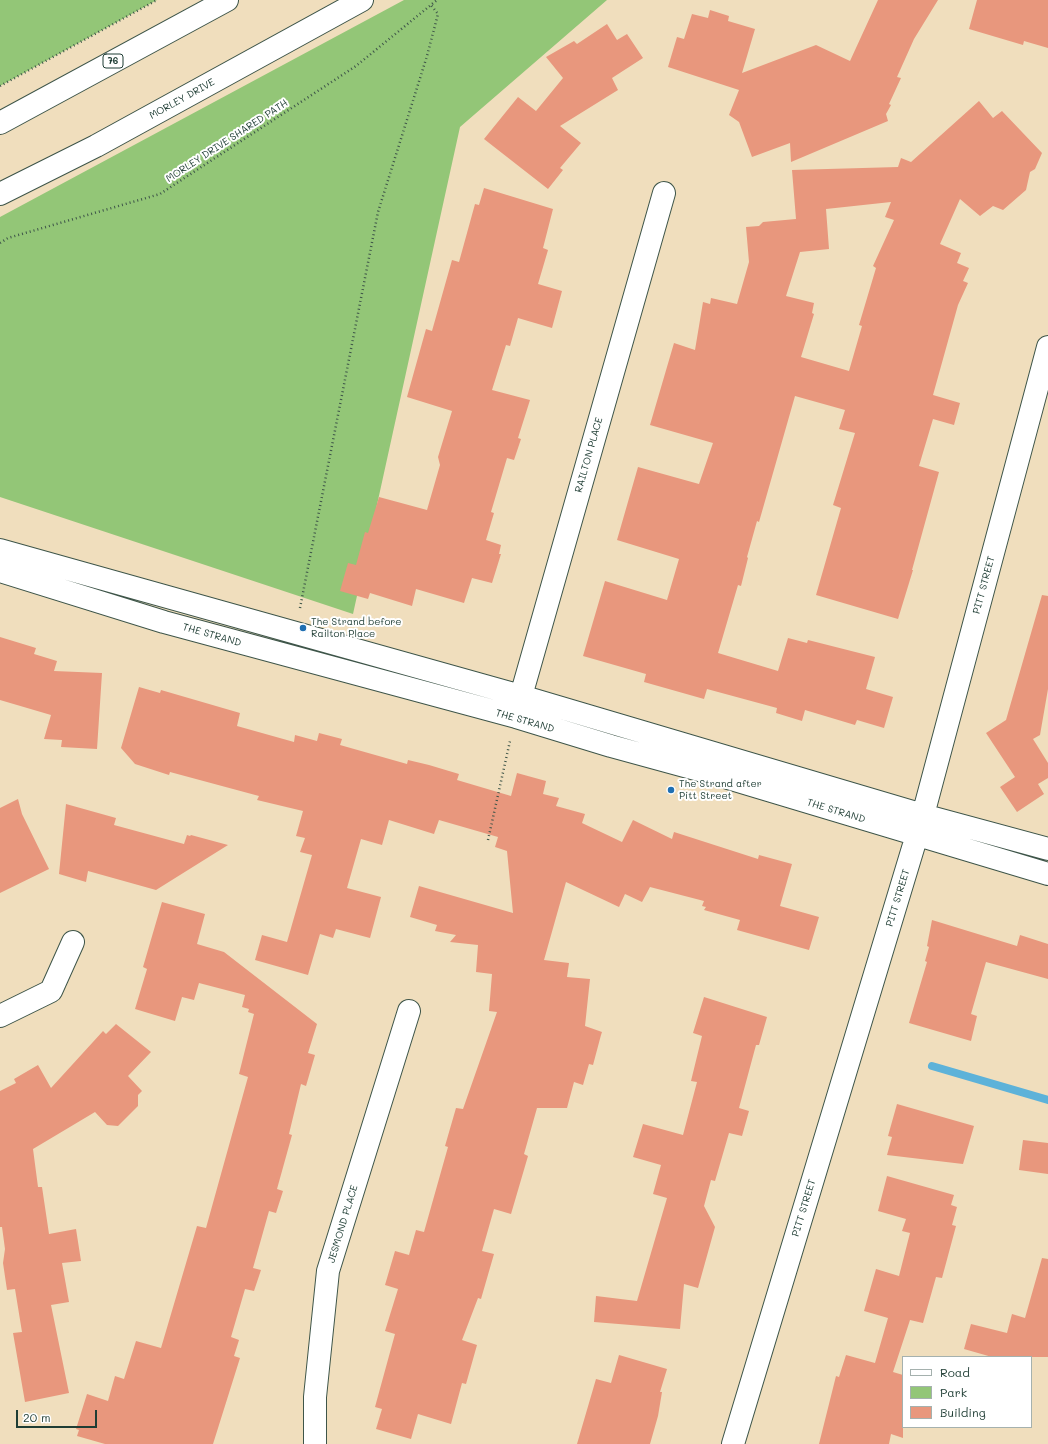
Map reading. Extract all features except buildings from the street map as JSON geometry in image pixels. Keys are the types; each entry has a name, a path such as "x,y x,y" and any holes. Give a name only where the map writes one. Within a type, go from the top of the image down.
{"main road":[{"name":"76","path":"0,123 227,0"},
{"name":"MORLEY DRIVE","path":"0,194 96,146 362,0"},
{"name":"RAILTON PLACE","path":"516,717 520,696 664,193"},
{"name":"PITT STREET","path":"733,1444 923,815 1048,347"},
{"name":"THE STRAND","path":"0,550 520,696 923,815 1048,849"},
{"name":"THE STRAND","path":"0,571 164,622 516,717 611,746 728,778 1048,874"},
{"path":"0,1016 51,991 73,942"},
{"name":"JESMOND PLACE","path":"315,1444 315,1396 328,1271 409,1011"}],"path":[{"path":"0,86 157,0"},
{"name":"MORLEY DRIVE SHARED PATH","path":"0,243 8,238 160,194 356,66 437,0"},
{"path":"295,632 378,212 427,56 438,14 432,4"},
{"path":"488,840 516,717"}],"green space":[{"path":"0,0 157,0 0,86"},
{"path":"404,0 607,0 460,127 353,614 0,497 0,217"}],"waterway":[{"path":"932,1066 1048,1100"}],"place":[{"name":"The Strand before Railton Place","path":"303,628"},
{"name":"The Strand after Pitt Street","path":"671,790"}]}
